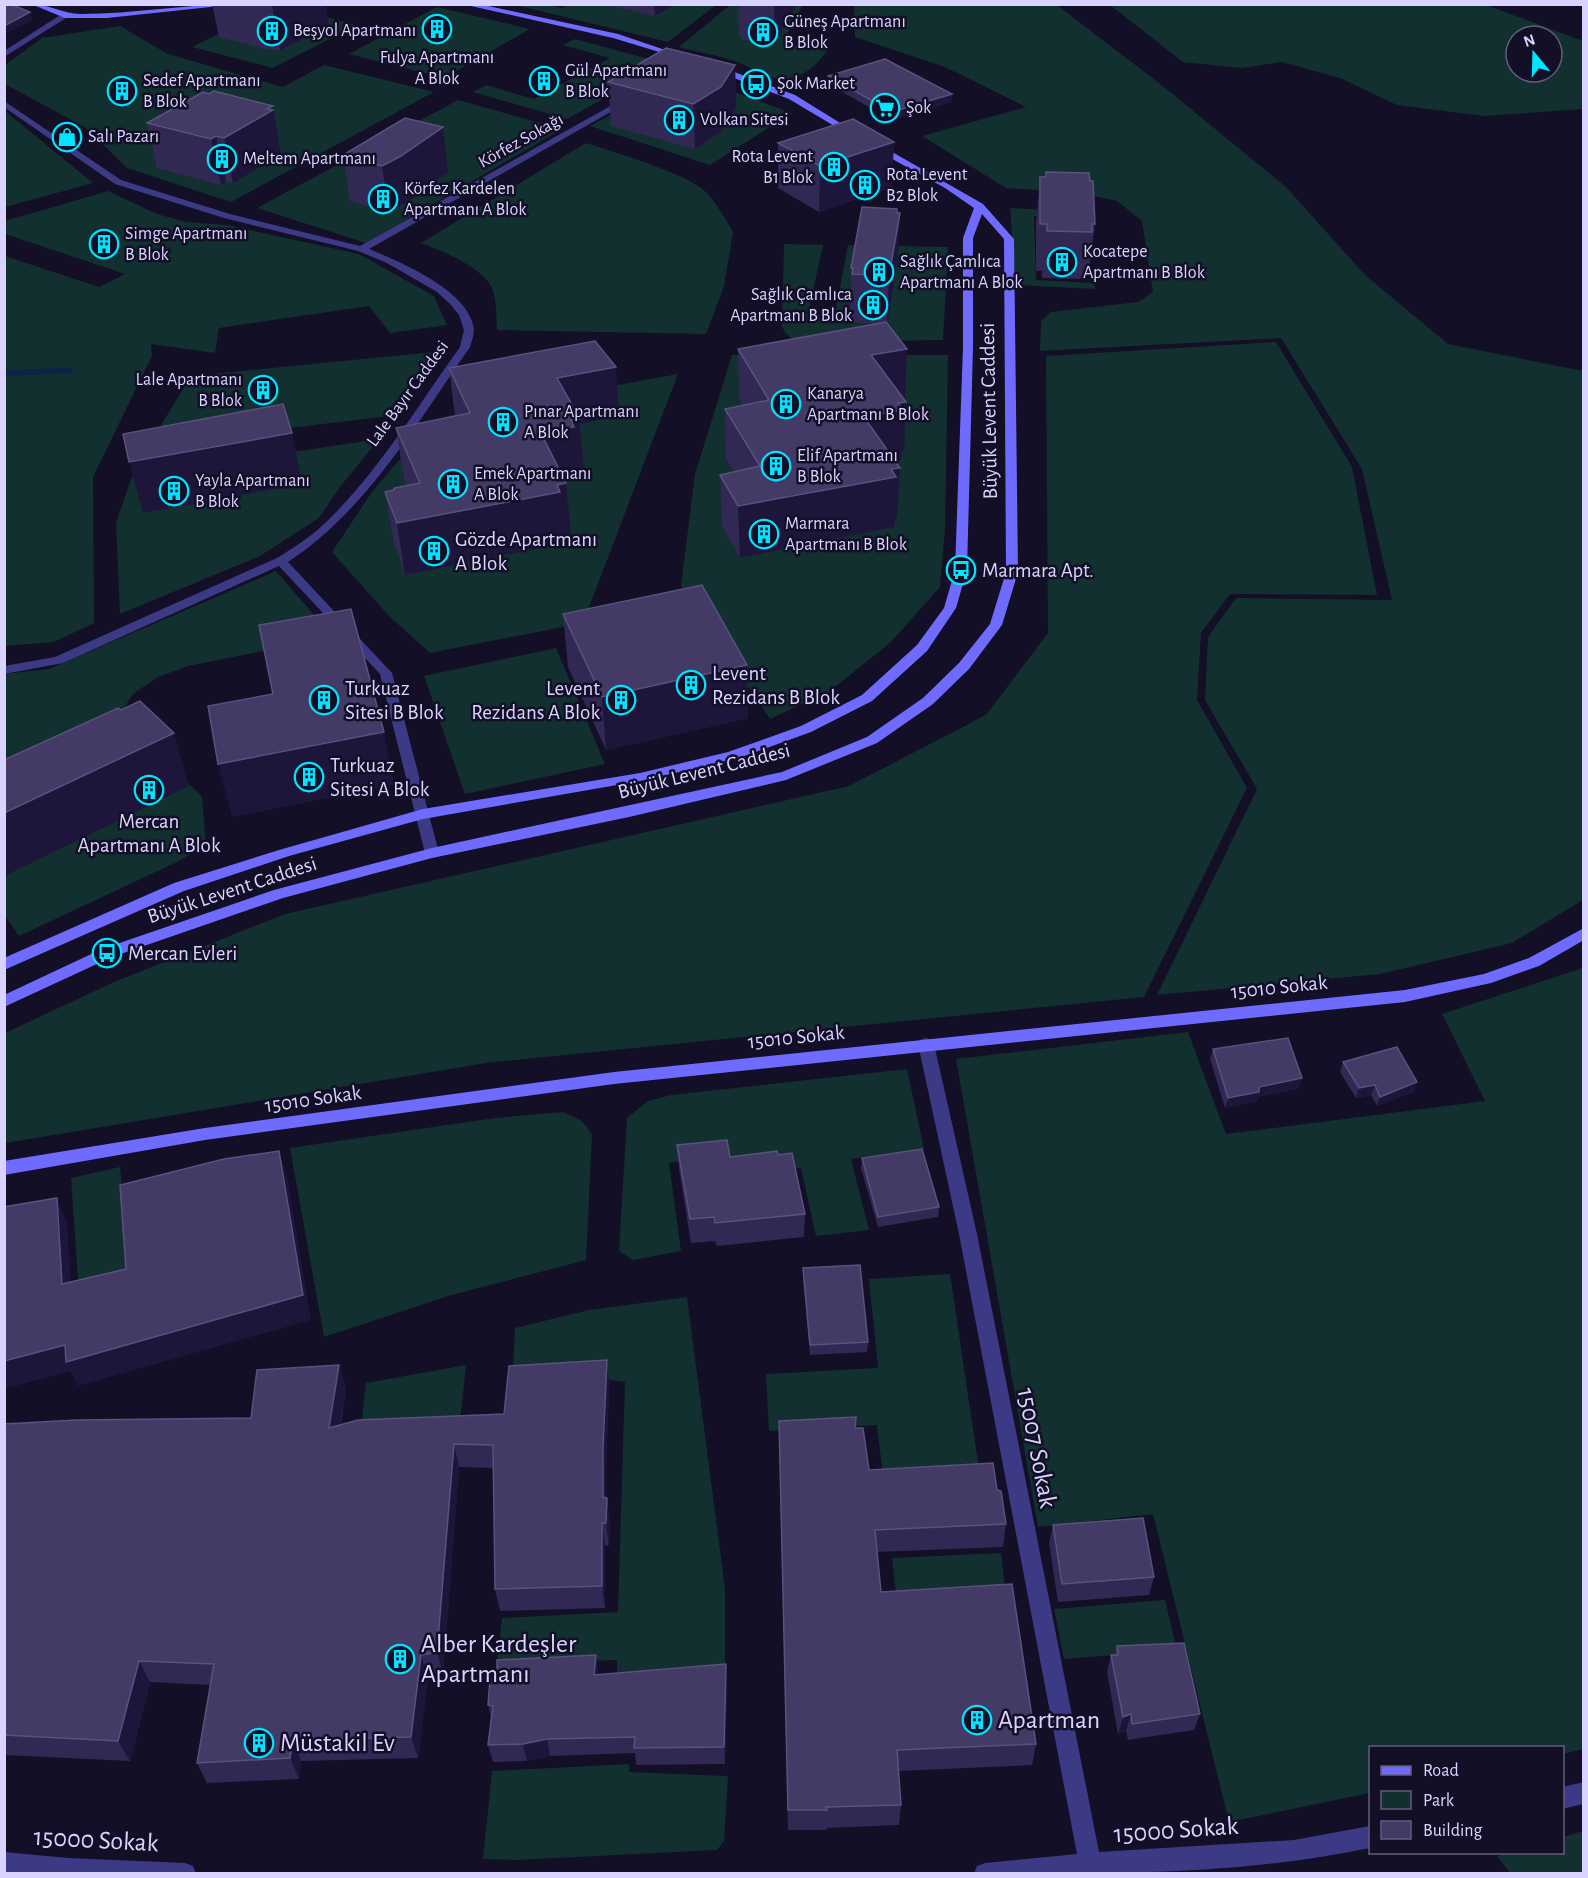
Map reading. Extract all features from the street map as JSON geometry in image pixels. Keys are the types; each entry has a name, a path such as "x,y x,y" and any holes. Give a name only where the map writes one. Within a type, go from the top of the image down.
{"street":[{"path":"35,4 65,16 107,16 235,4"},
{"path":"466,4 615,36 686,58"},
{"path":"4,55 65,16"},
{"path":"707,65 792,97 862,138"},
{"name":"Körfez Sokağı","path":"361,249 639,94"},
{"name":"Lale Bayır Caddesi","path":"4,103 118,182 227,216 361,249 390,261 441,290 464,315 469,330 465,346 406,430 335,520 313,540 281,561 58,660 4,670"},
{"name":"Büyük Levent Caddesi","path":"4,1002 107,953 279,894 432,853 629,812 786,776 873,740 928,701 964,666 996,625 1012,572 1009,239 997,222 980,206 872,144"},
{"name":"Büyük Levent Caddesi","path":"4,965 179,887 284,853 423,814 640,777 731,756 806,729 867,698 922,648 950,608 961,570 968,347 968,238 980,206"},
{"path":"281,561 387,673 432,853"},
{"name":"15010 Sokak","path":"4,1168 205,1134 614,1078 1405,996 1486,979 1534,963 1584,933"},
{"name":"15007 Sokak","path":"926,1044 968,1234 1089,1864"},
{"path":"1564,1798 1584,1793"},
{"name":"15000 Sokak","path":"985,1874 1089,1864 1294,1851 1369,1837"},
{"name":"15000 Sokak","path":"4,1863 68,1869 185,1874"}],"green space":[{"path":"570,4 716,5 668,42 515,5 548,5 562,8"},
{"path":"803,4 783,43 829,48 816,64 801,75 783,79 773,78 730,60 679,47 730,5"},
{"path":"278,5 357,25 273,68 192,47"},
{"path":"854,5 1057,5 1164,87 1286,187 1365,275 1448,344 1583,371 1583,900 1512,943 1380,974 1157,995 1257,789 1205,700 1208,637 1236,598 1392,600 1362,469 1281,338 1040,351 1041,321 1051,312 1138,302 1153,292 1142,221 1117,201 1078,193 1006,188 922,136 1026,107 945,67 855,37"},
{"path":"1110,5 1486,5 1537,24 1504,24 1504,84 1564,84 1564,34 1583,41 1583,109 1484,116 1397,105 1340,78 1282,62 1242,68 1183,62"},
{"path":"437,7 530,29 444,78 349,54"},
{"path":"120,26 168,54 283,87 324,65 434,92 231,202 127,168 86,128 5,84 5,65 42,38"},
{"path":"575,39 667,64 567,119 473,92 486,85 534,99 610,58 563,45"},
{"path":"702,80 792,113 710,165 590,126 675,81"},
{"path":"458,100 562,129 366,243 257,208"},
{"path":"5,111 93,183 5,207"},
{"path":"586,143 685,178 707,193 721,212 733,232 724,286 706,334 497,330 495,298 487,280 461,261 421,243"},
{"path":"108,191 157,214 186,222 227,225 359,254 434,296 447,325 390,333 369,306 219,328 215,353 151,344 152,356 93,477 94,623 54,642 5,646 5,256 99,287 125,274 5,234 5,221"},
{"path":"1010,208 1065,211 1086,217 1034,216 1036,280 1094,283 1095,289 1016,285"},
{"path":"784,244 823,245 808,314 835,315 848,245 948,247 943,340 810,342 789,336 782,326"},
{"path":"1276,342 1352,467 1377,595 1230,594 1201,633 1197,700 1247,788 1144,997 486,1063 5,1143 5,1033 114,982 285,914 849,786 986,715 1048,633 1046,356"},
{"path":"434,352 389,416 149,445 191,376"},
{"path":"732,355 948,355 945,528 940,587 891,642 830,691 770,719 681,586 695,474"},
{"path":"678,374 583,623 430,653 388,615 332,552 372,492 417,439 447,416"},
{"path":"379,439 340,487 319,518 260,556 120,614 116,523 132,476"},
{"path":"276,571 333,637 188,666 158,677 133,694 119,716 5,769 4,674 49,669"},
{"path":"556,648 605,764 465,794 424,676"},
{"path":"155,750 202,797 206,845 177,862 19,936 5,916 5,817"},
{"path":"1583,968 1583,1749 1564,1754 1564,1746 1369,1746 1369,1793 1229,1822 1153,1514 1038,1527 956,1059 1188,1032 1226,1134 1485,1101 1442,1014"},
{"path":"907,1069 924,1149 851,1159 869,1230 816,1236 801,1168 738,1173 737,1156 669,1163 681,1251 633,1260 619,1251 627,1118 648,1101 671,1095"},
{"path":"563,1112 582,1121 592,1134 586,1260 448,1296 324,1337 290,1148 495,1118"},
{"path":"120,1167 131,1281 79,1294 71,1178"},
{"path":"950,1274 979,1469 883,1476 877,1425 769,1431 766,1374 878,1368 869,1279"},
{"path":"687,1297 725,1589 725,1668 617,1673 617,1660 497,1664 502,1618 618,1612 625,1382 610,1380 512,1385 515,1328 589,1310"},
{"path":"466,1365 459,1429 360,1434 366,1383"},
{"path":"1001,1553 1006,1597 897,1602 892,1558"},
{"path":"1165,1600 1177,1650 1064,1659 1054,1609"},
{"path":"629,1764 629,1772 728,1776 724,1841 717,1850 516,1860 483,1859 492,1771"},
{"path":"1583,1831 1583,1873 1510,1873 1497,1856 1564,1854 1564,1837"}],"building":[{"path":"4,4 10,4 30,12 4,26"},
{"path":"666,48 735,65 721,87 693,104 608,82"},
{"path":"885,59 952,94 892,112 828,76"},
{"path":"214,91 273,106 267,109 273,110 224,138 216,136 211,139 147,123 203,92 209,94"},
{"path":"405,118 443,127 401,156 382,166 343,155"},
{"path":"853,119 894,142 820,166 778,143"},
{"path":"1046,172 1089,173 1090,181 1093,181 1095,224 1092,224 1092,232 1047,231 1047,224 1040,224 1040,177 1046,177"},
{"path":"862,207 897,209 897,213 900,213 889,276 852,274 853,268 851,268"},
{"path":"886,322 907,349 871,355 906,402 898,403 903,410 864,417 900,468 891,469 896,477 738,506 720,475 760,466 725,409 769,400 738,349"},
{"path":"595,341 616,367 557,378 580,419 571,420 574,427 541,433 566,483 557,485 560,492 397,523 385,492 420,483 396,428 470,413 449,368"},
{"path":"283,404 292,433 129,462 123,434"},
{"path":"702,585 747,665 602,697 563,614"},
{"path":"351,609 384,732 218,764 208,706 273,694 259,625"},
{"path":"140,701 174,733 4,813 4,760 118,708 121,710"},
{"path":"1288,1038 1302,1078 1259,1087 1259,1092 1228,1098 1213,1049"},
{"path":"1397,1047 1417,1082 1380,1097 1375,1085 1359,1088 1343,1062"},
{"path":"727,1140 730,1157 777,1151 778,1155 792,1153 805,1214 715,1223 714,1217 690,1219 677,1145"},
{"path":"922,1149 939,1207 878,1217 862,1158"},
{"path":"279,1151 303,1295 66,1362 65,1345 4,1361 4,1207 57,1198 62,1284 126,1269 120,1185 224,1159"},
{"path":"860,1265 868,1342 810,1345 803,1268"},
{"path":"607,1360 603,1497 607,1498 606,1523 602,1523 602,1586 495,1589 493,1445 454,1444 437,1652 421,1655 411,1737 293,1740 290,1758 197,1763 214,1664 139,1661 118,1741 4,1735 4,1424 77,1420 251,1418 257,1370 339,1365 329,1428 358,1420 504,1414 509,1366"},
{"path":"856,1417 855,1428 863,1428 869,1470 993,1463 997,1490 1001,1491 1006,1524 875,1530 881,1592 1012,1584 1036,1744 897,1750 901,1805 788,1810 779,1421"},
{"path":"1143,1518 1154,1577 1062,1584 1053,1525"},
{"name":"Apartman","path":"1184,1643 1200,1714 1132,1724 1131,1714 1123,1717 1111,1655 1118,1655 1117,1646"},
{"path":"596,1655 594,1675 726,1664 724,1747 634,1748 635,1737 547,1739 523,1744 488,1745 493,1706 488,1705 490,1679 497,1677 497,1660"}],"waterway":[{"path":"4,373 69,371"}],"place":[{"name":"Fulya Apartmanı A Blok","path":"437,29"},
{"name":"Beşyol Apartmanı","path":"272,31"},
{"name":"Güneş Apartmanı B Blok","path":"763,32"},
{"name":"Gül Apartmanı B Blok","path":"544,81"},
{"name":"Şok Market","path":"756,84"},
{"name":"Sedef Apartmanı B Blok","path":"122,91"},
{"name":"Şok","path":"885,108"},
{"name":"Volkan Sitesi","path":"679,120"},
{"name":"Salı Pazarı","path":"67,137"},
{"name":"Meltem Apartmanı","path":"222,159"},
{"name":"Rota Levent B1 Blok","path":"834,167"},
{"name":"Rota Levent B2 Blok","path":"865,185"},
{"name":"Körfez Kardelen Apartmanı A Blok","path":"383,199"},
{"name":"Simge Apartmanı B Blok","path":"104,244"},
{"name":"Kocatepe Apartmanı B Blok","path":"1062,262"},
{"name":"Sağlık Çamlıca Apartmanı A Blok","path":"879,272"},
{"name":"Sağlık Çamlıca Apartmanı B Blok","path":"873,305"},
{"name":"Lale Apartmanı B Blok","path":"263,390"},
{"name":"Kanarya Apartmanı B Blok","path":"786,404"},
{"name":"Pınar Apartmanı A Blok","path":"503,422"},
{"name":"Elif Apartmanı B Blok","path":"776,466"},
{"name":"Emek Apartmanı A Blok","path":"453,484"},
{"name":"Yayla Apartmanı B Blok","path":"174,491"},
{"name":"Marmara Apartmanı B Blok","path":"764,534"},
{"name":"Gözde Apartmanı A Blok","path":"434,551"},
{"name":"Marmara Apt.","path":"961,570"},
{"name":"Levent Rezidans B Blok","path":"691,685"},
{"name":"Turkuaz Sitesi B Blok","path":"324,700"},
{"name":"Levent Rezidans A Blok","path":"621,700"},
{"name":"Turkuaz Sitesi A Blok","path":"309,777"},
{"name":"Mercan Apartmanı A Blok","path":"149,790"},
{"name":"Mercan Evleri","path":"107,953"},
{"name":"Alber Kardeşler Apartmanı","path":"400,1659"},
{"name":"Apartman","path":"977,1720"},
{"name":"Müstakil Ev","path":"259,1743"}]}
